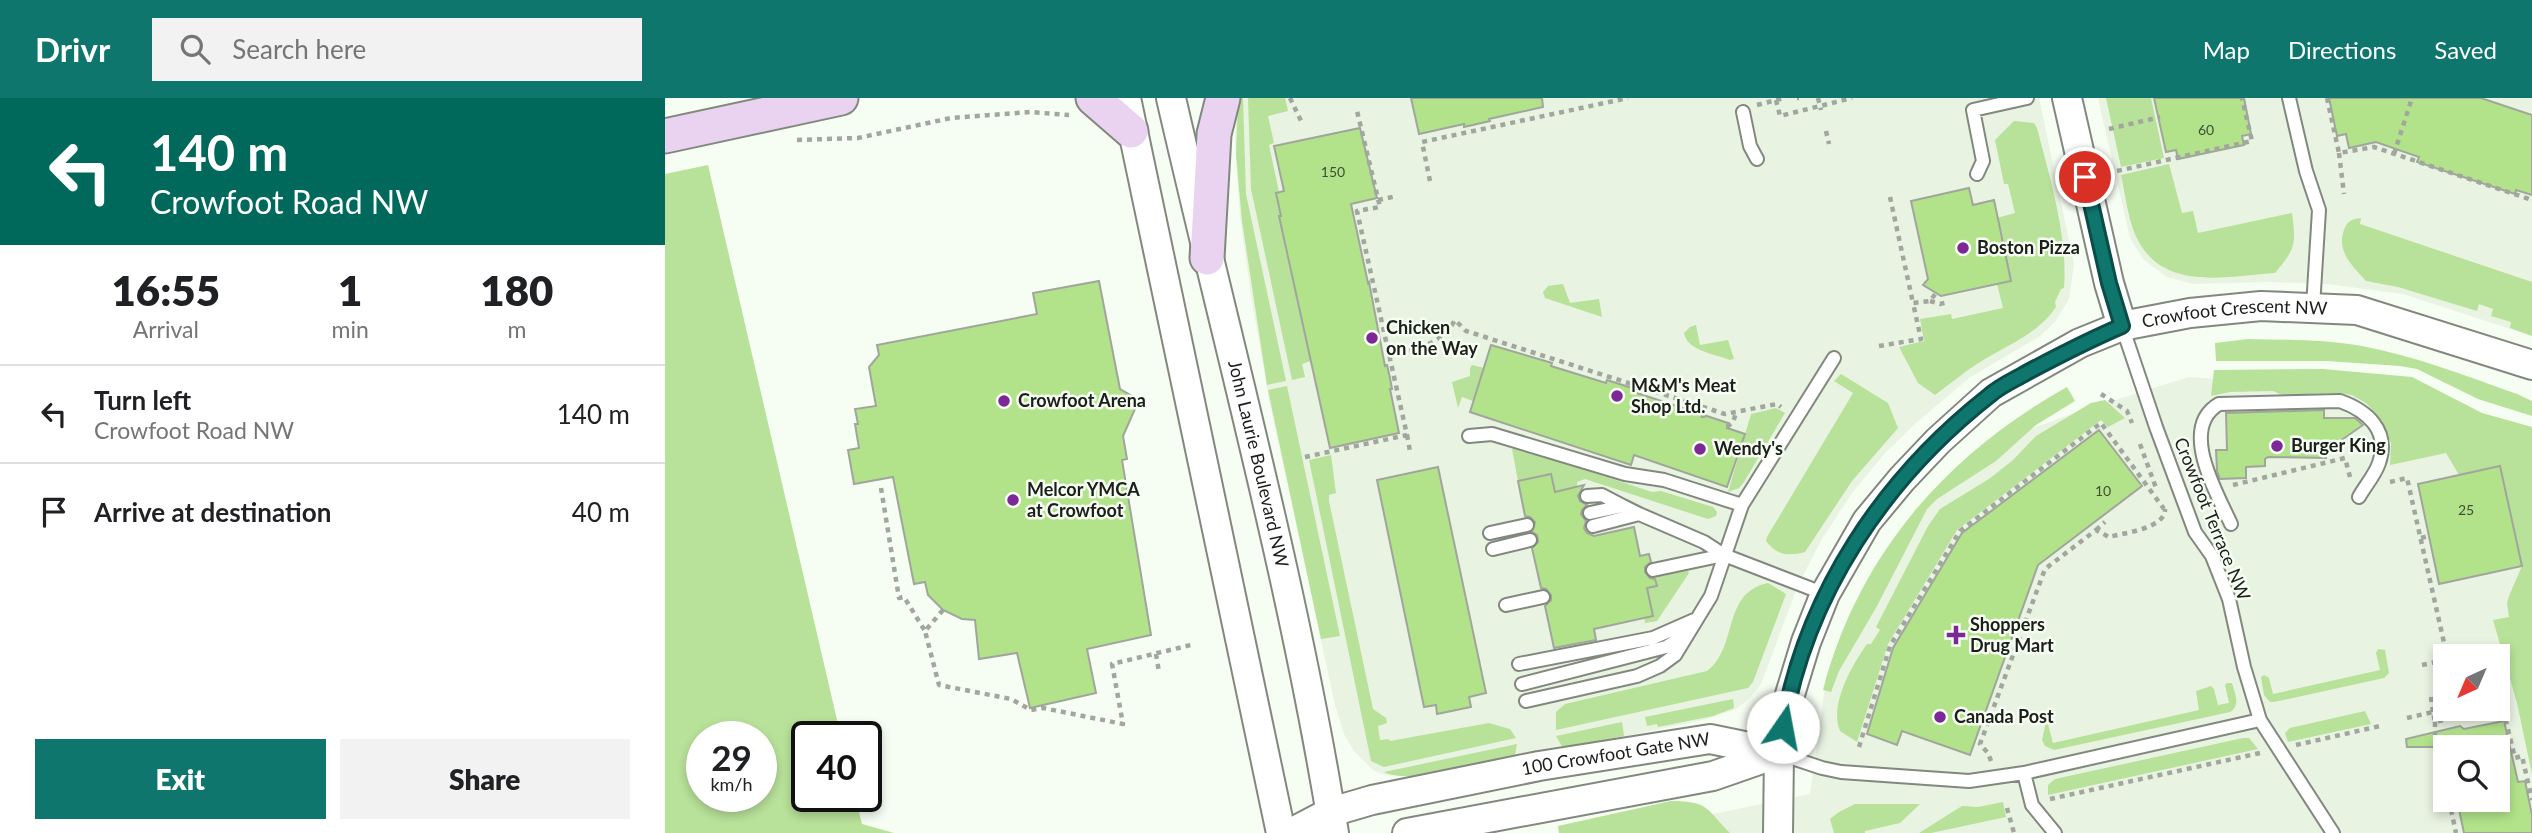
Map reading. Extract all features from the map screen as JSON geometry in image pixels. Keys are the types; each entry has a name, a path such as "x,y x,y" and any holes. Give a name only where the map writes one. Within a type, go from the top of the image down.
{"main road":[{"path":"665,136 841,98"},
{"path":"1207,258 1214,134 1223,98"},
{"path":"1086,107 1131,131"}],"street":[{"path":"1126,98 1281,833"},
{"name":"John Laurie Boulevard NW","path":"1171,98 1296,629 1328,782 1333,823"},
{"path":"2067,98 2109,283 2122,326"},
{"name":"Crowfoot Crescent NW","path":"1778,833 1779,753 1788,701 1806,642 1825,594 1867,521 1938,441 1991,393 2080,343 2122,326 2190,313 2261,306 2357,310 2532,365"},
{"name":"100 Crowfoot Gate NW","path":"1291,833 1333,823 1372,800 1526,768 1710,739 1779,753"},
{"name":"100 Crowfoot Gate NW","path":"1417,832 1713,776 1779,753"}],"lane":[{"path":"1977,174 1983,161 1971,104 2027,98"},
{"path":"2289,98 2305,171 2319,210 2313,307"},
{"path":"1743,112 1750,146 1757,159"},
{"name":"Crowfoot Terrace NW","path":"2122,326 2195,532 2212,556 2229,598 2243,667 2260,720 2333,833"},
{"path":"1526,701 1637,676 1660,666 1675,655 1711,596 1742,505 1834,358"},
{"path":"2231,524 2211,481 2202,453 2203,421 2209,410 2219,404 2340,401 2355,407 2370,417 2382,446 2379,465 2359,497"},
{"path":"1469,436 1492,434 1625,474 1664,481 1742,505"},
{"path":"1587,496 1602,495 1704,542 1724,555 1825,594"},
{"path":"1623,506 1591,520 1639,514"},
{"path":"1490,533 1527,525"},
{"path":"1493,549 1531,540"},
{"path":"1653,570 1724,555"},
{"path":"1506,605 1543,597"},
{"path":"1519,664 1653,638 1682,627 1698,617"},
{"path":"1522,684 1666,647 1689,633"},
{"path":"1779,753 1841,772 1969,781 2024,773 2260,720"},
{"path":"2024,773 2032,805 2055,833"}],"path":[{"path":"1290,98 1302,123"},
{"path":"1430,181 1422,142 1628,98"},
{"path":"1818,98 1821,108"},
{"path":"1776,100 1780,116 1821,108 1852,98"},
{"path":"2117,171 2252,141 2242,98"},
{"path":"2327,98 2339,153 2344,194"},
{"path":"2395,154 2412,98"},
{"path":"795,140 858,138 951,118 1086,107"},
{"path":"1357,111 1380,207 1357,211 1410,451"},
{"path":"2109,130 2160,117"},
{"path":"1826,131 1829,144"},
{"path":"2339,153 2374,147 2532,200"},
{"path":"1378,200 1397,196"},
{"path":"1879,346 1920,339 1891,197"},
{"path":"1930,301 1936,293"},
{"path":"1913,303 1948,302"},
{"path":"1390,355 1427,347 1451,327 1455,320 1466,331 1703,408 1725,414 1777,404 1797,417"},
{"path":"2101,394 2127,411 2135,428"},
{"path":"1703,408 1703,418"},
{"path":"1727,427 1733,422 1736,413"},
{"path":"1859,747 1890,646 1960,531 2101,423 2165,510"},
{"path":"1305,457 1407,435"},
{"path":"2093,529 2109,537 2162,521 2165,510 2139,440"},
{"path":"2227,487 2345,458 2351,481"},
{"path":"2379,485 2407,478 2443,644"},
{"path":"881,488 899,598 905,597 925,631 939,685 1011,699 1031,710 1043,708 1123,724 1112,664 1195,644"},
{"path":"1993,765 1980,744 2045,569 2076,541 2105,522"},
{"path":"2421,538 2429,536"},
{"path":"925,631 943,610"},
{"path":"1156,654 1159,672"},
{"path":"2422,665 2433,662"},
{"path":"2407,718 2433,712 2431,697"},
{"path":"2435,735 2435,722 2439,721"},
{"path":"2506,721 2515,758 2522,756 2532,800"},
{"path":"2048,799 2380,726"},
{"path":"2007,808 2014,833"},
{"path":"2452,812 2456,833"}],"shaded area":[{"path":"1237,98 2039,98 2074,264 2069,299 2055,322 2040,336 1969,378 1915,424 1886,452 1852,493 1822,539 1798,585 1761,684 1750,698 1736,709 1707,719 1441,775 1385,775 1373,770 1354,751 1344,734 1335,705 1270,404 1252,302 1240,217 1235,138"},
{"path":"2098,98 2532,98 2532,336 2403,294 2327,284 2193,284 2167,277 2143,259 2130,238"},
{"path":"2189,377 2419,394 2532,432 2532,833 1620,833 1810,794 1827,673 1862,591 1915,509 1992,443 2080,411"}],"green space":[{"path":"1238,98 1243,98 1246,194 1286,381 1267,385 1242,221 1236,155"},
{"path":"1248,98 1285,98 1288,111 1268,116 1274,143 1269,145 1279,192 1276,193 1281,216 1279,217 1311,361 1302,364 1305,377 1292,380 1251,189"},
{"path":"2106,98 2151,98 2164,158 2121,167"},
{"path":"2014,121 2034,123 2037,128 2061,228 2064,288 2055,302 2056,307 2040,325 1974,366 1935,395 1918,383 1899,347 1924,341 1920,319 1951,314 1952,319 2003,308 1997,284 2011,281 1997,218 2015,213 2008,184 2004,184 1995,140"},
{"path":"2169,164 2182,213 2193,211 2198,233 2292,213 2293,245 2275,273 2219,278 2183,275 2166,269 2152,259 2140,244 2133,228 2121,175"},
{"path":"708,165 837,721 791,721 791,812 859,812 862,824 894,833 665,833 665,174"},
{"path":"2361,218 2360,224 2532,282 2532,336 2510,328 2511,322 2491,316 2493,309 2479,304 2477,311 2398,287 2366,281 2347,258 2342,245 2347,224"},
{"path":"1563,284 1570,303 1599,299 1602,317 1545,298 1543,292 1548,286"},
{"path":"1696,325 1700,345 1728,340 1734,359 1710,354 1690,344 1684,333"},
{"path":"2248,339 2333,342 2401,355 2517,394 2532,401 2532,416 2478,399 2417,369 2400,366 2327,361 2216,361 2215,343"},
{"path":"1472,365 1484,368 1473,401 1462,397 1458,408 1452,382 1470,376"},
{"path":"2323,369 2412,377 2482,413 2532,427 2532,774 2510,679 2510,644 2500,644 2493,620 2509,617 2507,603 2522,566 2500,466 2459,475 2446,453 2390,465 2391,443 2382,421 2366,403 2352,395 2282,395 2273,391 2230,392 2211,396 2214,370"},
{"path":"1841,374 1888,403 1898,428 1852,481 1805,552 1779,552 1766,541 1767,537 1853,393 1834,381"},
{"path":"1287,386 1340,636 1321,639 1268,390"},
{"path":"2067,387 2075,401 2036,425 1996,461 1937,499 1927,509 1877,606 1839,671 1831,692 1823,690 1839,641 1859,595 1884,552 1913,513 1946,477 1983,444 2023,414"},
{"path":"2105,400 2125,418 2108,427 2101,420 1957,530 1888,644 1857,742 1840,731 1837,709 1849,674 1867,644 1871,644 1880,630 1876,627 1928,526 1940,509 1989,479 2013,460 2036,436 2091,403"},
{"path":"1776,408 1785,413 1744,482 1739,488 1728,492 1751,414"},
{"path":"1512,449 1522,449 1652,492 1661,491 1713,507 1717,512 1716,516 1708,519 1585,479 1577,482 1577,487 1555,492 1551,474 1518,481"},
{"path":"1331,455 1336,493 1329,495 1329,501 1373,709 1386,718 1387,723 1378,726 1380,740 1390,741 1489,723 1510,729 1516,738 1384,767 1371,761 1309,460"},
{"path":"1688,571 1657,621 1645,623 1644,618 1653,616 1647,588 1656,586 1654,577"},
{"path":"1768,583 1786,594 1753,682 1748,688 1556,730 1556,712 1565,704 1707,671 1717,661 1723,649 1736,609 1743,598 1753,589"},
{"path":"2378,649 2385,650 2389,673 2384,678 2274,702 2270,702 2264,695 2261,677 2264,675 2269,678 2273,694 2380,670 2376,653"},
{"path":"2232,683 2236,699 2230,712 2054,750 2045,746 2042,740 2046,722 2053,743 2199,710 2196,691 2211,686 2218,705 2229,703 2225,685"},
{"path":"1733,699 1734,708 1713,716 1658,727 1657,724 1647,726 1645,717"},
{"path":"2365,711 2371,724 2288,742 2285,733 2290,728"},
{"path":"1622,722 1624,736 1563,748 1556,736"},
{"path":"2249,738 2258,749 2048,795 2048,785 2055,779"},
{"path":"1517,744 1515,755 1511,759 1464,769 1411,776 1384,772"},
{"path":"1671,801 1693,803 1706,808 1730,833 1559,833 1558,826"},
{"path":"2003,802 2006,817 1931,833 1919,833 1962,806 1978,807"},
{"path":"1855,804 1920,804 1900,823 1865,833 1834,833 1830,819"}],"building":[{"path":"1411,98 1542,98 1543,107 1464,127 1464,124 1419,134"},
{"path":"2154,98 2244,98 2251,134 2242,136 2244,145 2178,159 2176,150 2166,152"},
{"path":"2329,98 2481,98 2532,115 2532,195 2516,190 2515,194 2417,162 2419,157 2376,142 2349,148 2346,134 2337,136"},
{"path":"1360,128 1377,198 1351,204 1385,366 1387,365 1390,378 1399,433 1330,448 1279,216 1276,193 1284,191 1274,146"},
{"name":"Boston Pizza","path":"1969,188 1973,205 1994,200 2011,281 1941,296 1923,285 1928,279 1911,201"},
{"name":"Melcor YMCA at Crowfoot","path":"1099,281 1120,389 1132,396 1135,409 1123,436 1127,459 1122,460 1151,635 1087,649 1096,693 1030,708 1017,653 979,659 975,620 962,619 943,610 928,595 925,582 914,584 893,477 854,484 848,450 859,448 855,409 876,406 869,367 879,355 877,345 1037,314 1033,293"},
{"path":"1491,345 1606,383 1607,380 1632,388 1631,391 1728,423 1727,428 1745,434 1727,487 1634,455 1631,465 1470,412"},
{"name":"Burger King","path":"2324,410 2324,418 2355,418 2363,425 2326,451 2326,458 2268,457 2265,459 2265,466 2246,467 2246,478 2220,479 2216,450 2227,450 2226,413"},
{"path":"2099,430 2142,486 2038,565 1970,755 1902,731 1897,745 1867,734 1893,648 1962,533"},
{"path":"2500,466 2522,566 2439,584 2418,484"},
{"path":"1438,467 1486,693 1469,697 1471,707 1437,714 1436,705 1424,707 1377,480"},
{"path":"1551,474 1555,492 1584,485 1578,496 1580,501 1587,505 1581,514 1586,521 1584,528 1587,533 1594,536 1634,527 1640,556 1649,554 1651,562 1645,567 1645,572 1655,579 1657,586 1647,588 1653,616 1594,629 1596,640 1554,648 1545,606 1551,600 1551,595 1541,588 1532,548 1538,542 1537,535 1532,532 1535,522 1525,516 1518,481"},
{"path":"2504,721 2507,735 2433,735 2433,747 2407,747 2406,739 2460,726 2464,729"},
{"path":"2510,747 2518,782 2525,781 2532,815 2532,833 2464,833 2460,812 2510,812"}],"place":[{"name":"Boston Pizza","path":"1963,248"},
{"name":"Chicken on the Way","path":"1372,338"},
{"name":"M&M's Meat Shop Ltd.","path":"1617,396"},
{"name":"Crowfoot Arena","path":"1004,401"},
{"name":"Burger King","path":"2277,446"},
{"name":"Wendy's","path":"1700,449"},
{"name":"Melcor YMCA at Crowfoot","path":"1013,500"},
{"name":"Shoppers Drug Mart","path":"1956,635"},
{"name":"Canada Post","path":"1940,717"}],"route":[{"path":"1783,727 1806,642 1825,594 1867,521 1902,479 1938,441 1991,393 2080,343 2122,326 2109,283 2085,177"}]}
